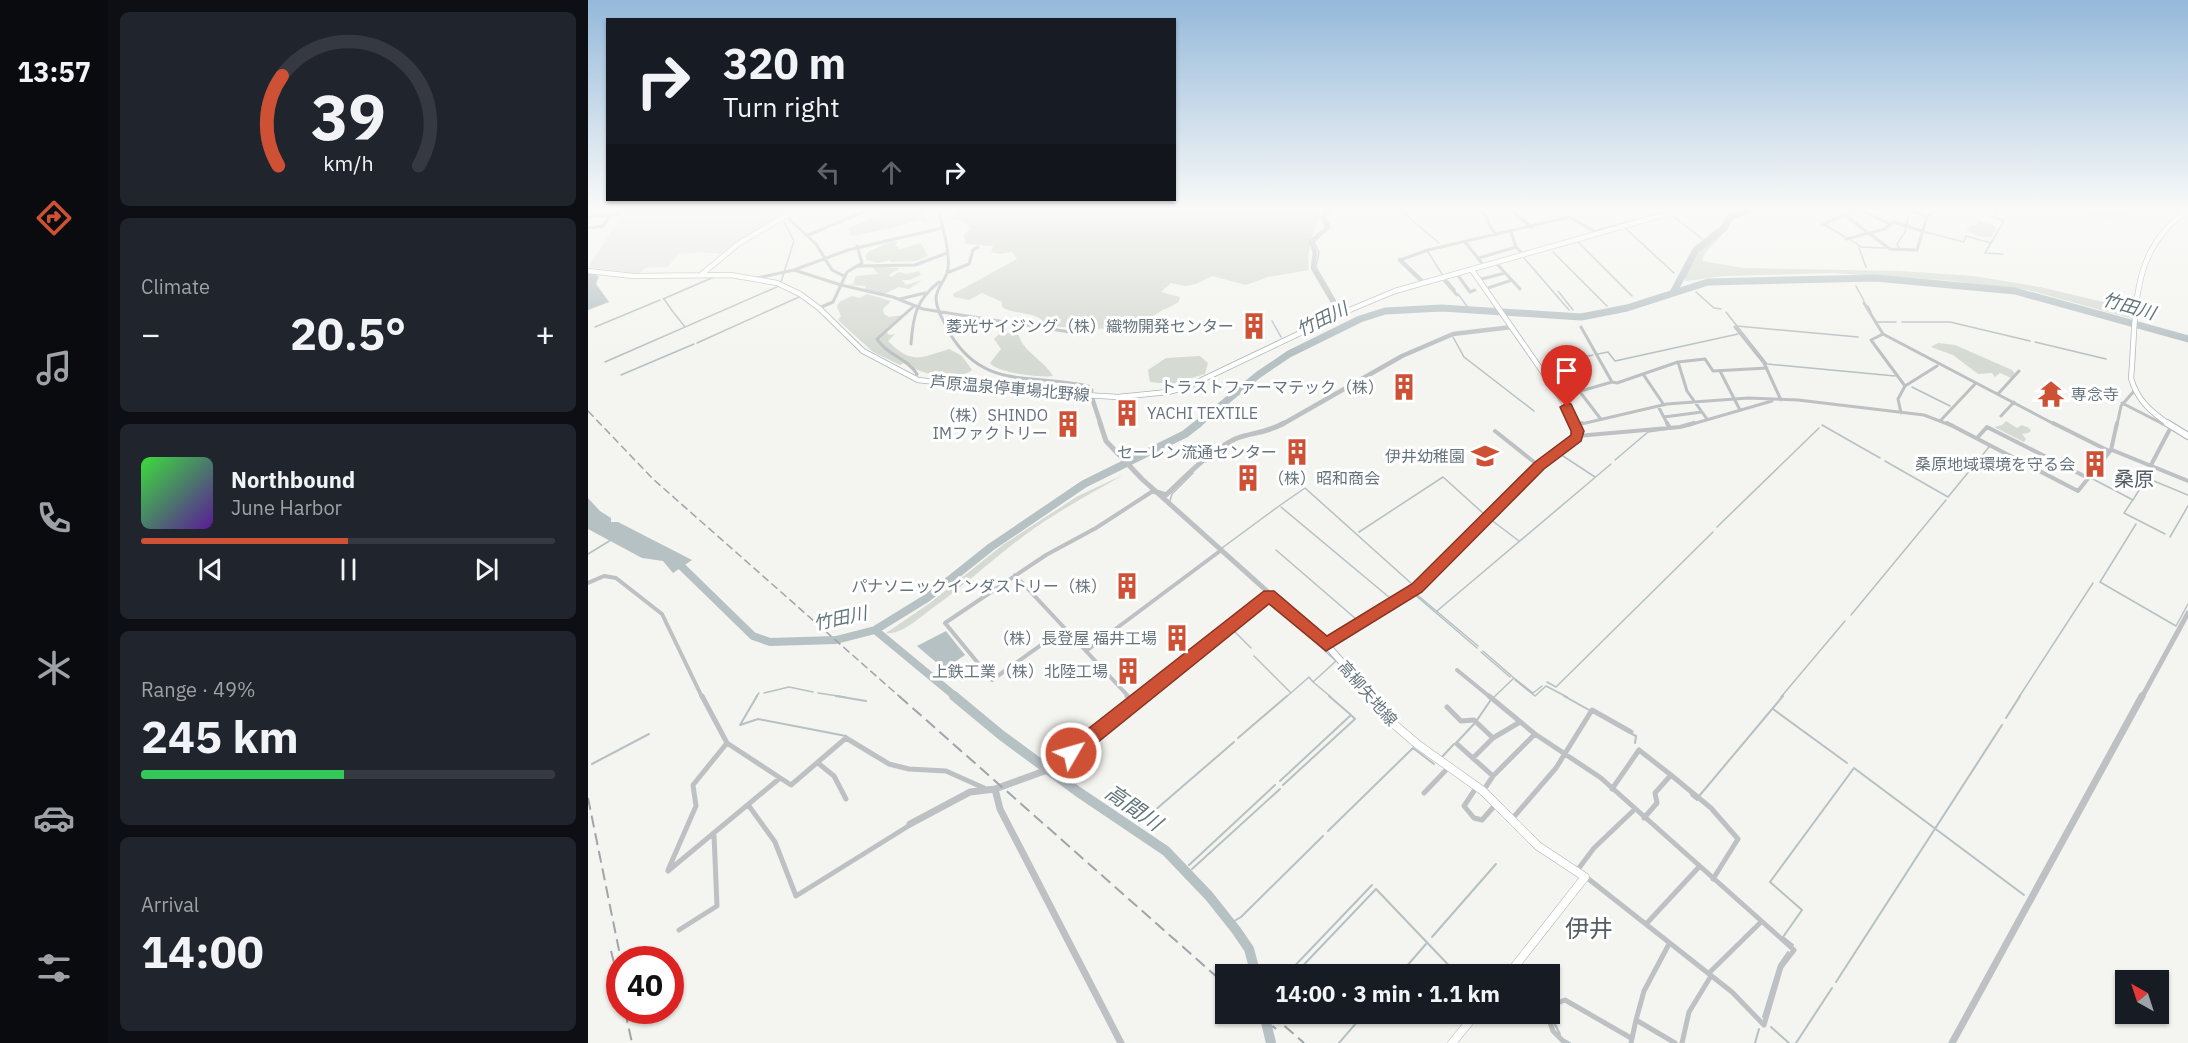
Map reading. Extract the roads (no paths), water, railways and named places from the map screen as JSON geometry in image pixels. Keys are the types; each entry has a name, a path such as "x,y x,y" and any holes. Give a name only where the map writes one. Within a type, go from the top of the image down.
{"main road":[{"path":"702,274 722,258"},
{"name":"芦原温泉停車場北野線","path":"588,271 633,276 702,274 757,278 788,287 819,308 863,351 915,378 1016,391 1133,395 1187,387 1340,314 1395,291 1519,258"},
{"path":"2147,258 2140,277 2137,296 2136,338 2131,378 2134,391 2150,410 2188,436"},
{"path":"1472,270 1560,398 1575,425 1577,436"},
{"name":"高柳矢地線","path":"1577,436 1539,466 1417,588 1326,644 1395,725 1448,768 1497,803 1538,846 1585,877"},
{"path":"1517,964 1585,877"},
{"path":"1452,1043 1468,1024"}],"street":[{"path":"757,278 794,270 811,260 822,258 832,270 844,276"},
{"path":"819,308 833,302 844,276 859,266 861,258"},
{"path":"859,266 915,265 935,258"},
{"path":"947,258 948,272"},
{"path":"915,378 917,374 914,368 896,357 877,339 948,272 969,264 971,258"},
{"path":"1314,258 1313,268 1340,314"},
{"path":"1407,258 1400,260 1424,283"},
{"path":"1479,258 1485,267"},
{"path":"1497,264 1520,289"},
{"path":"794,270 914,306 1076,333"},
{"path":"1479,280 1505,273"},
{"path":"1457,274 1470,291 1475,290"},
{"path":"1442,278 1456,295"},
{"path":"1487,291 1512,280"},
{"path":"939,282 934,297 938,311 975,365 1003,374 1082,385 1092,390 1091,395 1102,432 1112,447 1153,491 1269,596 1326,644"},
{"path":"900,300 925,292"},
{"path":"1864,303 1883,334 1938,365 2111,451 2188,481"},
{"path":"911,344 914,306"},
{"path":"1153,491 1166,495 1197,465 1236,439 1269,432 1420,347 1454,334 1510,325"},
{"path":"1581,327 1612,382"},
{"path":"1735,327 1767,368 1778,400"},
{"path":"1883,334 1871,340 1905,386"},
{"path":"1560,398 1612,382 1617,383 1678,362 1705,359 1713,371 1767,368"},
{"path":"1678,362 1687,391 1707,419"},
{"path":"1900,413 1898,399 1905,386 1938,365"},
{"path":"1998,394 2019,370"},
{"path":"1720,371 1740,410"},
{"path":"1642,374 1664,405"},
{"path":"1941,420 1975,384"},
{"path":"1575,425 1658,406 1694,400 1732,398 1778,400 1900,413 1941,420 2078,491 2111,451 2122,403 2134,391"},
{"path":"1580,392 1600,418"},
{"path":"1577,436 1670,428 1778,400"},
{"path":"2001,416 2014,402"},
{"path":"2122,403 2172,427 2151,465"},
{"path":"1658,406 1670,428"},
{"path":"1664,417 1702,412"},
{"path":"1977,438 1987,427 2088,478"},
{"path":"1495,430 1539,466"},
{"path":"1065,628 992,680 945,623 1046,555 1096,528 1153,491"},
{"path":"1086,651 1220,551"},
{"path":"1015,575 1134,703"},
{"path":"588,583 604,576 611,576 662,614 668,622 682,660 727,743 780,778 794,784 846,738 887,764 906,769 947,771 967,778 976,787 994,789"},
{"path":"749,806 775,842 796,896 953,799 970,792 994,789 1033,777 1055,766 1269,596"},
{"path":"1952,1043 2188,613"},
{"path":"1457,670 1535,734 1601,778 1794,950 1781,967 1764,1025 1710,974 1585,877"},
{"path":"1448,707 1461,721 1474,720 1493,738"},
{"path":"1512,819 1541,789 1566,755 1592,710 1631,732"},
{"path":"1473,758 1493,738 1520,722"},
{"path":"1497,803 1482,820 1474,819 1464,806 1535,734"},
{"path":"727,743 693,785 696,806 668,871 780,778"},
{"path":"1457,744 1493,776"},
{"path":"1612,789 1640,750 1711,808 1738,839 1713,879"},
{"path":"818,763 834,776 846,799"},
{"path":"1424,793 1448,768"},
{"path":"1644,818 1657,803 1655,794 1671,775"},
{"path":"994,789 1000,809 1121,1043"},
{"path":"1576,872 1594,848 1635,809"},
{"path":"679,930 717,906 714,835"},
{"path":"1647,923 1699,867"},
{"path":"1682,1043 1689,1012 1710,974 1761,921"},
{"path":"1560,1002 1565,1000 1631,1040 1644,991 1669,944"},
{"path":"1636,1020 1675,1043"},
{"path":"1552,1024 1562,1042"}],"waterway":[{"path":"781,282 789,258"},
{"path":"1318,258 1316,267 1339,307"},
{"path":"1432,258 1442,274"},
{"path":"1524,258 1569,310"},
{"path":"1559,258 1607,306"},
{"path":"1594,258 1632,296"},
{"path":"1657,258 1674,273"},
{"path":"1674,291 1692,258"},
{"path":"1863,258 1866,267"},
{"path":"663,299 714,277"},
{"name":"竹田川","path":"1197,425 1258,375 1289,354 1360,319 1385,311 1442,308 1581,317 1627,308 1708,282 1875,278 2015,291 2188,339"},
{"path":"1446,279 1455,290"},
{"path":"605,362 779,286"},
{"path":"1856,286 1864,301"},
{"path":"1558,291 1573,310"},
{"path":"1696,292 1714,308 1721,309"},
{"path":"1458,294 1469,309"},
{"path":"697,343 799,297"},
{"path":"664,299 673,312"},
{"path":"595,327 660,300"},
{"path":"1868,306 1871,312"},
{"path":"1726,312 1737,326"},
{"path":"674,313 685,327"},
{"path":"1272,321 1281,337"},
{"path":"1877,322 1896,322"},
{"path":"1902,322 1950,322 2030,341"},
{"path":"1737,326 1858,337"},
{"path":"1737,326 1767,364 1895,376"},
{"path":"1598,354 1608,352 1615,361 1738,334"},
{"path":"1453,337 1464,357 1534,411"},
{"path":"2035,342 2106,359"},
{"path":"621,375 694,344"},
{"path":"1543,366 1593,355"},
{"path":"1912,387 1950,406"},
{"name":"竹田川","path":"875,630 927,598 991,547 1084,484 1185,434 1199,423"},
{"path":"1822,425 1880,458"},
{"path":"1615,460 1648,432 1690,426"},
{"path":"1717,527 1819,428"},
{"path":"1206,462 1232,444"},
{"path":"1885,461 1948,497 1989,447"},
{"path":"1560,454 1595,477"},
{"path":"1437,611 1611,464"},
{"path":"1170,501 1172,494 1193,473"},
{"path":"1359,532 1443,477 1484,514"},
{"path":"2091,478 2133,500 2139,490 2154,481 2188,495"},
{"path":"1222,548 1305,488 1412,584"},
{"path":"1851,615 1946,500"},
{"path":"2132,501 2124,513 2165,534"},
{"path":"2170,537 2188,506"},
{"path":"1281,507 1390,598"},
{"path":"1490,519 1519,541"},
{"path":"2136,524 2100,582 2176,626 2188,604"},
{"path":"1547,682 1556,687 1713,532"},
{"path":"588,554 611,540"},
{"path":"1276,550 1356,619"},
{"name":"竹田川","path":"675,560 753,636 770,642 836,640 875,630"},
{"path":"2019,697 2093,583"},
{"path":"1396,604 1415,593 1478,646"},
{"path":"1414,594 1477,648"},
{"path":"1781,697 1845,621"},
{"name":"高間川","path":"875,630 956,697"},
{"path":"1178,675 1234,631 1251,648"},
{"path":"1313,640 1336,661 1313,682"},
{"path":"1483,651 1514,678"},
{"path":"1481,652 1510,677"},
{"path":"1254,656 1291,693 1286,697"},
{"path":"1292,692 1309,677 1313,682"},
{"path":"1494,697 1514,678"},
{"path":"1514,678 1533,693 1542,686"},
{"path":"1515,680 1535,696 1546,686 1567,697"},
{"path":"1313,682 1331,697"},
{"path":"764,693 789,687 813,692"},
{"path":"756,697 759,693"},
{"path":"818,693 845,697"},
{"path":"757,696 740,725 758,719 846,736"},
{"path":"836,696 866,701"},
{"name":"高間川","path":"954,696 1001,735 1077,791 1166,851 1209,896 1236,930 1249,949 1253,964"},
{"path":"1238,738 1287,696"},
{"path":"1280,781 1351,715 1329,696"},
{"path":"1564,696 1589,710"},
{"path":"1700,795 1783,696"},
{"path":"2006,718 2020,696"},
{"path":"1477,720 1490,701"},
{"path":"1773,709 1847,763"},
{"path":"1283,785 1355,719 1352,716"},
{"path":"1457,742 1474,724"},
{"path":"1935,829 2002,725"},
{"path":"592,764 649,734"},
{"path":"1632,734 1636,736 1635,743"},
{"path":"1139,824 1234,742"},
{"path":"1441,758 1454,744"},
{"path":"1328,831 1413,748 1434,764"},
{"path":"1793,945 1783,937 1802,910 1770,882 1854,768 1935,829"},
{"path":"1189,865 1275,785"},
{"path":"1192,869 1280,789"},
{"path":"1691,795 1697,800"},
{"path":"1836,982 1935,829"},
{"path":"1935,829 2024,895"},
{"path":"1231,923 1241,917 1323,836"},
{"path":"1432,937 1496,864"},
{"path":"1297,964 1372,885"},
{"path":"1304,964 1376,889 1448,964"},
{"path":"1409,964 1426,944"},
{"path":"1763,1017 1779,965 1788,952"},
{"path":"1796,1043 1832,988"},
{"name":"高間川","path":"1266,1024 1271,1043"},
{"path":"1339,1043 1355,1024"},
{"path":"1555,1024 1560,1034"},
{"path":"1771,1027 1789,1043"},
{"path":"1755,1043 1759,1029"},
{"path":"1565,1040 1570,1043"}],"railway":[{"path":"588,411 653,479 900,697"},
{"path":"899,696 1215,975"},
{"path":"588,798 618,946"},
{"path":"628,1024 632,1043"},
{"path":"1270,1024 1276,1029"},
{"path":"1282,1024 1304,1043"}],"place":[{"name":"菱光サイジング（株）織物開発センター","path":"1254,326"},
{"name":"トラストファーマテック（株）","path":"1404,387"},
{"name":"専念寺","path":"2051,394"},
{"name":"YACHI TEXTILE","path":"1127,413"},
{"name":"（株）SHINDO IMファクトリー","path":"1068,424"},
{"name":"セーレン流通センター","path":"1297,452"},
{"name":"伊井幼稚園","path":"1485,456"},
{"name":"桑原地域環境を守る会","path":"2095,464"},
{"name":"（株）昭和商会","path":"1248,478"},
{"name":"パナソニックインダストリー（株）","path":"1127,586"},
{"name":"（株）長登屋 福井工場","path":"1177,638"},
{"name":"上鉄工業（株）北陸工場","path":"1128,671"}],"district":[{"name":"桑原","path":"2134,478"},
{"name":"伊井","path":"1589,928"}]}
